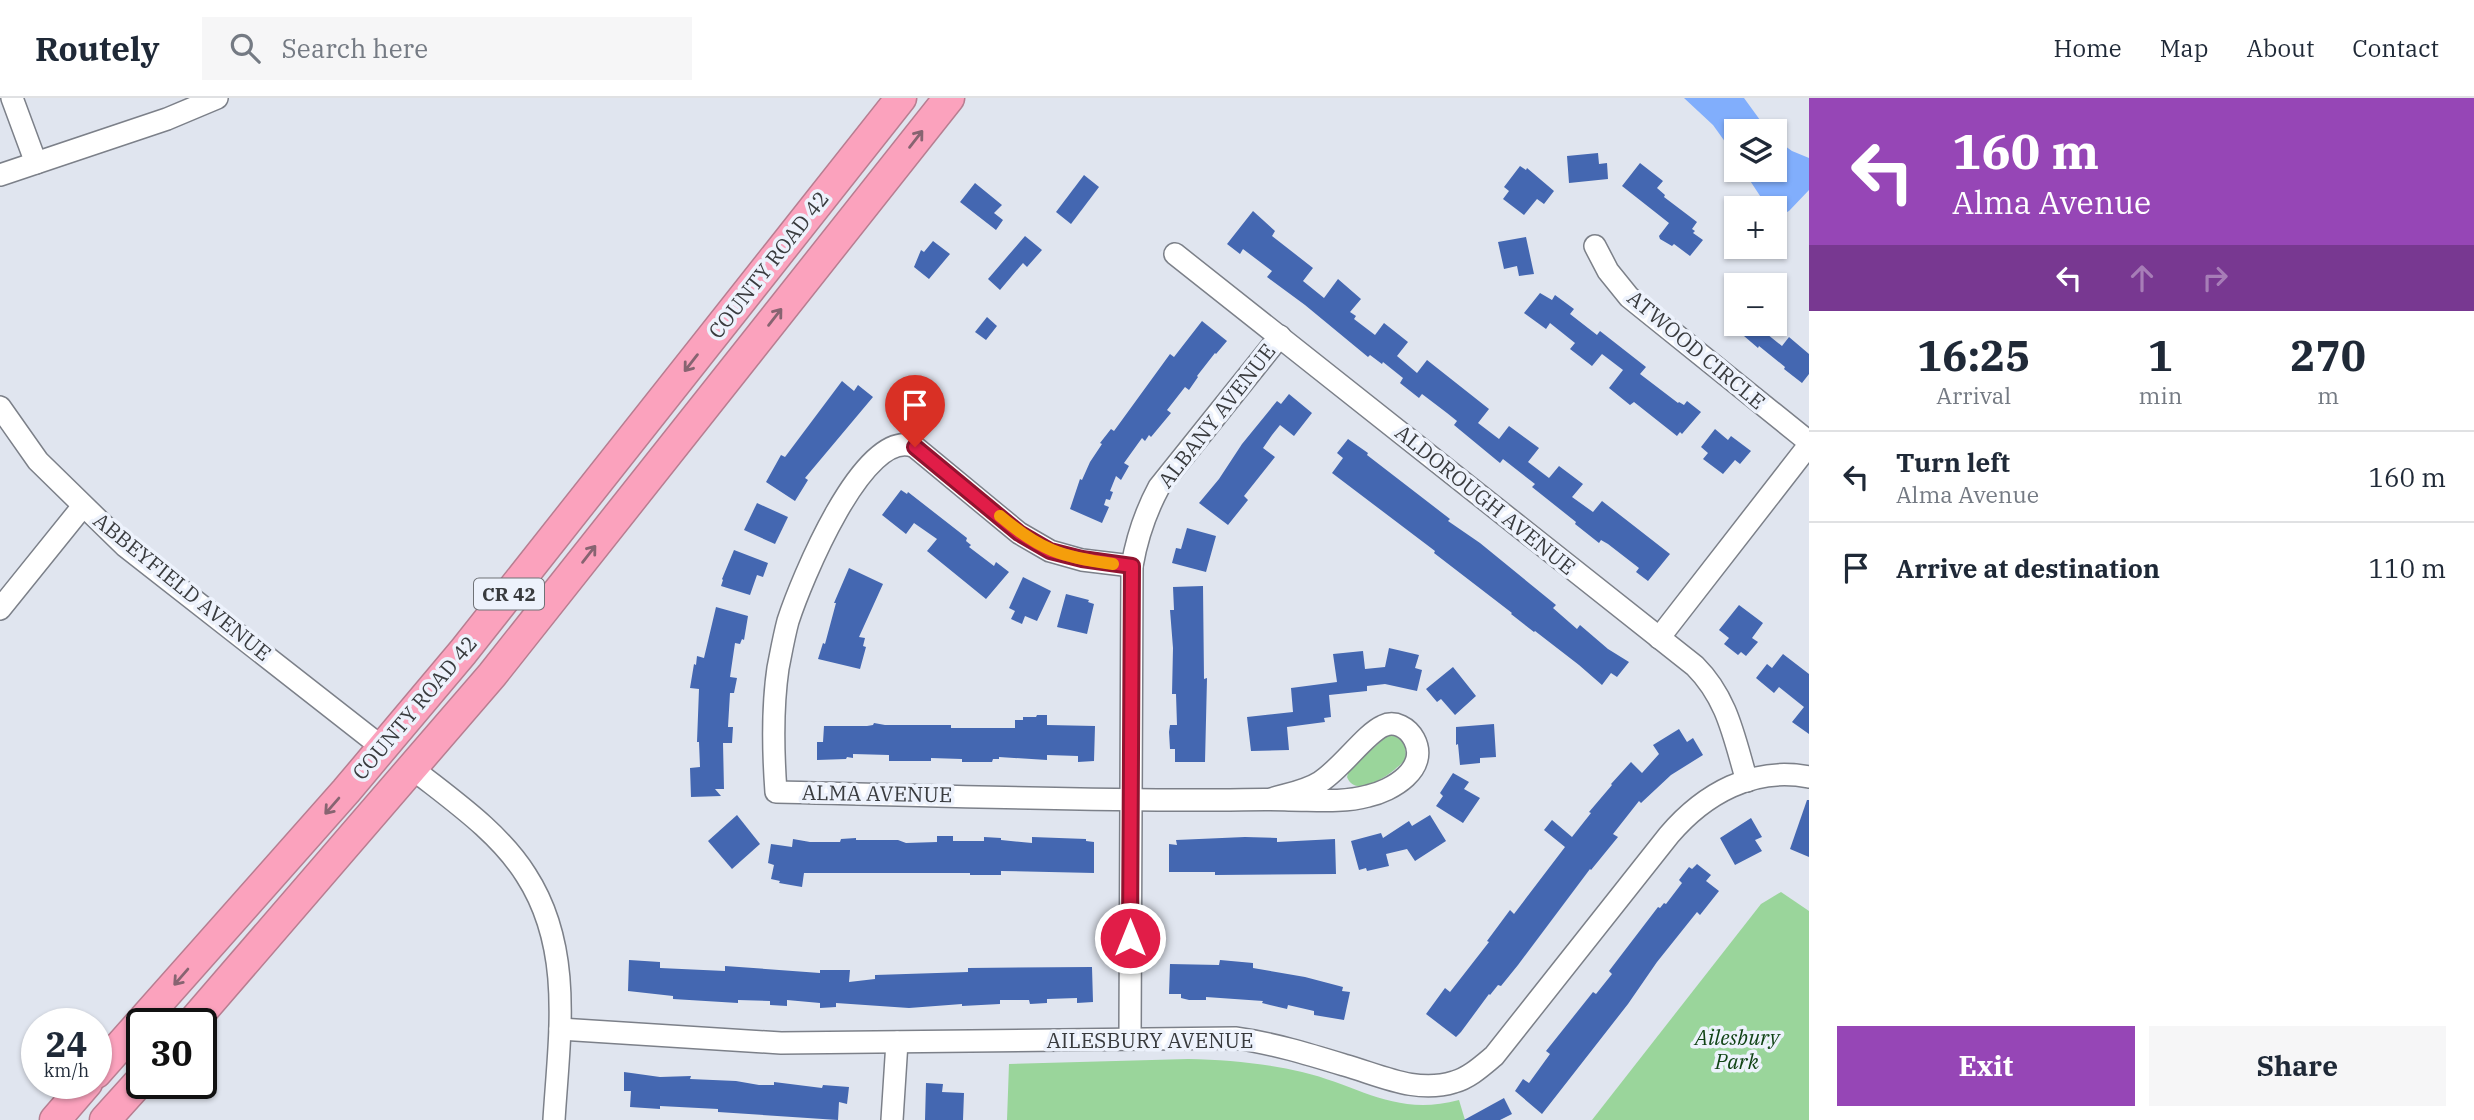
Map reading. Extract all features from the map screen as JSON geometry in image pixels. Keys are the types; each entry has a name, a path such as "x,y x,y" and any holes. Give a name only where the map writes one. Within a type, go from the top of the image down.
{"highway":[{"name":"COUNTY ROAD 42","path":"112,1055 383,748 463,652 901,98"},
{"name":"COUNTY ROAD 42","path":"205,1008 454,721 948,98"},
{"path":"859,151 888,174"},
{"path":"413,769 405,759 406,752 554,571 612,463"},
{"path":"105,1120 126,1097"},
{"path":"55,1120 73,1099"}],"street":[{"path":"12,98 36,163"},
{"path":"0,175 167,119 218,98"},
{"name":"ATWOOD CIRCLE","path":"1595,246 1608,271 1629,297 1809,444"},
{"name":"ALDOROUGH AVENUE","path":"1175,254 1695,666 1720,697 1732,727 1747,781"},
{"name":"ALBANY AVENUE","path":"1130,1039 1132,566 1141,525 1159,488 1280,336"},
{"name":"ABBEYFIELD AVENUE","path":"0,407 38,461 125,546 383,748"},
{"name":"ALMA AVENUE","path":"1131,800 776,792 773,747 778,670 788,623 805,574 827,528 853,486 887,448 905,443 915,447 1019,533 1050,551 1082,559 1132,566"},
{"path":"1659,638 1809,444"},
{"path":"0,609 83,506"},
{"path":"1131,800 1340,801 1378,794 1406,777 1412,770 1417,753 1416,743 1411,734 1401,726 1382,726 1335,772 1320,782 1271,799"},
{"path":"413,769 480,823 506,850 526,874 552,929 561,988 554,1120"},
{"name":"AILESBURY AVENUE","path":"559,1028 782,1043 1235,1038 1266,1042 1302,1052 1388,1081 1436,1086 1463,1079 1494,1056 1683,818 1713,794 1747,781 1780,774 1809,777"},
{"path":"892,1120 897,1042"}],"green space":[{"path":"1388,735 1397,737 1403,743 1406,750 1405,760 1375,782 1358,786 1352,784 1347,777 1349,770"},
{"name":"Ailesbury Park","path":"1781,892 1809,911 1809,1120 1592,1120 1761,904"},
{"path":"1188,1059 1245,1062 1288,1069 1379,1098 1416,1105 1459,1100 1465,1120 1007,1120 1009,1064"}],"water":[{"path":"1684,98 1744,98 1759,119 1724,119 1724,140 1713,125"},
{"path":"1787,147 1809,158 1809,190 1789,211 1787,212 1787,196 1760,196 1751,182 1787,182"}],"building":[{"path":"1598,153 1599,164 1607,163 1608,179 1569,183 1567,156"},
{"path":"1640,163 1663,181 1657,188 1664,197 1697,222 1692,229 1695,231 1693,233 1703,240 1690,256 1674,244 1672,246 1660,239 1659,236 1669,223 1622,186"},
{"path":"1520,166 1526,170 1527,168 1554,191 1544,204 1537,199 1524,215 1503,199 1509,191 1504,187"},
{"path":"1084,175 1099,187 1071,224 1056,212"},
{"path":"975,183 1002,205 994,213 1003,220 996,230 960,202"},
{"path":"1253,211 1275,231 1272,236 1313,268 1303,281 1324,298 1338,279 1361,299 1350,312 1356,316 1354,319 1375,335 1384,323 1408,342 1397,356 1417,373 1427,360 1489,409 1478,423 1499,439 1509,426 1539,448 1528,462 1549,478 1559,466 1583,484 1572,497 1593,512 1602,501 1670,554 1648,581 1636,572 1639,568 1608,544 1601,540 1599,543 1575,524 1576,522 1532,487 1535,484 1503,459 1500,463 1454,425 1457,421 1447,413 1422,394 1419,398 1400,383 1403,378 1383,362 1382,364 1370,355 1368,357 1267,277 1272,271 1243,249 1240,254 1227,244"},
{"path":"1025,236 1042,250 1027,267 1023,263 1000,290 988,279"},
{"path":"1526,237 1534,274 1519,276 1517,266 1504,269 1498,242"},
{"path":"933,241 950,254 929,279 914,267 921,250 924,252"},
{"path":"1540,293 1552,300 1555,295 1574,309 1570,314 1597,335 1600,331 1646,367 1640,374 1678,403 1684,405 1687,401 1701,412 1682,434 1680,432 1677,436 1634,402 1630,405 1609,388 1623,370 1602,354 1592,366 1570,349 1575,343 1550,323 1546,329 1524,313"},
{"path":"987,317 997,326 986,340 975,332"},
{"path":"1202,321 1227,341 1197,376 1189,390 1185,387 1167,410 1171,413 1151,437 1149,435 1145,441 1142,438 1124,463 1129,466 1121,480 1116,476 1110,491 1113,492 1110,500 1106,499 1104,505 1109,507 1102,523 1070,509 1080,479 1082,480 1102,444 1100,443 1111,429 1114,431 1170,354 1174,357"},
{"path":"1744,336 1770,336 1782,346 1789,337 1809,354 1809,374 1802,383 1759,346 1758,348"},
{"path":"842,381 854,391 858,385 873,397 805,478 808,480 795,501 766,482 781,455 785,457"},
{"path":"1289,394 1312,413 1294,436 1280,425 1272,435 1263,448 1275,457 1244,496 1248,500 1228,525 1199,503 1277,401 1281,404"},
{"path":"1715,429 1728,440 1731,436 1751,451 1740,464 1735,460 1723,474 1703,459 1708,453 1701,447"},
{"path":"1348,439 1556,605 1553,608 1577,629 1580,625 1608,649 1629,662 1617,677 1611,673 1602,685 1434,553 1435,551 1332,473 1343,458 1337,453"},
{"path":"901,490 907,494 908,492 967,538 966,541 971,545 969,547 994,566 996,562 1009,572 986,599 927,551 937,539 914,523 906,534 882,515"},
{"path":"757,503 788,517 775,544 744,530"},
{"path":"1187,528 1216,536 1206,572 1172,563 1176,548 1181,549"},
{"path":"734,550 768,563 763,577 757,575 750,595 721,586"},
{"path":"849,568 883,584 859,637 865,638 863,646 866,647 860,669 818,659 823,643 825,644 834,603"},
{"path":"1023,577 1051,591 1037,621 1025,616 1022,624 1011,619 1015,611 1009,608"},
{"path":"1203,586 1204,679 1207,678 1205,762 1175,762 1175,749 1170,749 1169,732 1170,725 1177,725 1176,694 1172,694 1170,610 1174,610 1173,587"},
{"path":"1066,594 1094,604 1087,634 1057,627"},
{"path":"1739,605 1763,623 1752,638 1758,642 1746,656 1741,652 1738,655 1724,644 1729,638 1719,630"},
{"path":"716,607 748,616 744,640 742,639 740,644 735,643 730,677 737,678 734,693 730,693 728,727 733,727 732,743 723,743 724,789 715,789 721,796 691,797 690,768 700,767 697,742 699,689 690,688 697,656 704,658"},
{"path":"1389,648 1419,655 1415,668 1422,670 1417,691 1385,684 1367,686 1367,691 1329,695 1331,717 1324,718 1325,722 1287,727 1289,750 1251,751 1247,717 1293,712 1291,688 1337,682 1333,654 1363,651 1365,669 1385,667"},
{"path":"1783,654 1809,674 1809,734 1792,722 1804,707 1779,687 1774,693 1756,678 1767,664 1772,668"},
{"path":"1453,667 1476,696 1455,715 1441,699 1437,702 1426,689"},
{"path":"1047,715 1047,725 1095,726 1094,761 1078,762 1078,756 1047,755 1047,760 999,757 992,762 931,758 931,761 889,761 889,755 853,754 853,758 817,760 817,742 823,742 824,726 867,726 874,723 951,725 951,728 1015,728 1015,720"},
{"path":"1494,724 1496,757 1480,758 1480,763 1460,765 1456,727"},
{"path":"1679,729 1687,742 1693,738 1703,755 1671,775 1641,803 1639,801 1613,834 1618,837 1590,869 1518,965 1501,986 1498,985 1489,994 1461,1032 1456,1037 1426,1014 1445,988 1450,992 1510,910 1514,914 1565,847 1544,830 1552,820 1572,837 1611,784 1631,762 1642,773 1659,754 1653,745"},
{"path":"1453,773 1469,782 1464,789 1480,798 1463,823 1436,806 1443,796 1440,793"},
{"path":"1809,800 1809,857 1790,849"},
{"path":"737,815 760,844 732,869 708,841"},
{"path":"1430,815 1446,841 1415,861 1407,849 1386,854 1389,866 1359,870 1351,841 1381,833 1383,838 1409,821 1412,826"},
{"path":"1751,818 1762,837 1755,840 1762,851 1735,865 1720,838"},
{"path":"937,836 953,836 953,841 984,841 984,837 1032,843 1032,837 1086,839 1094,842 1094,873 804,873 802,887 771,879 774,865 768,863 771,844 792,847 793,839 840,842 841,839 856,838 898,840 906,843 937,842"},
{"path":"1277,838 1277,842 1335,839 1336,874 1215,875 1215,872 1169,872 1169,844 1177,845 1176,840"},
{"path":"1697,864 1711,875 1706,881 1719,891 1700,915 1697,912 1657,962 1628,1004 1542,1114 1515,1091 1523,1079 1529,1083 1550,1054 1546,1051 1593,992 1596,994 1612,974 1609,971 1658,907 1666,904 1682,883 1679,880 1689,867 1692,869"},
{"path":"629,960 660,962 660,968 725,971 725,966 820,973 820,970 850,970 849,982 875,979 875,975 968,972 968,968 1092,967 1093,1002 1077,1003 1077,998 1047,999 1047,1003 1030,1004 1029,1000 1000,1000 1000,1004 909,1008 836,1003 836,1007 820,1008 820,1003 787,1000 787,1006 770,1005 770,1001 738,1000 738,1003 673,999 673,996 628,991"},
{"path":"1220,960 1253,963 1253,968 1343,987 1342,991 1350,992 1344,1020 1314,1015 1314,1011 1288,1005 1287,1009 1262,1003 1263,1001 1206,997 1206,1000 1189,1000 1181,998 1181,994 1169,994 1170,964 1219,965"},
{"path":"624,1072 660,1077 691,1076 690,1079 759,1085 774,1085 774,1082 822,1088 823,1085 849,1087 847,1104 839,1102 838,1120 718,1112 718,1109 630,1107 631,1091 624,1091"},
{"path":"926,1083 943,1084 942,1092 964,1093 963,1120 925,1120"},
{"path":"1504,1098 1512,1114 1500,1120 1464,1120"}],"slow traffic":[{"path":"1000,516 1019,533 1050,551 1113,564"}],"route":[{"path":"915,447 1019,533 1050,551 1082,559 1132,566 1130,938"}]}
